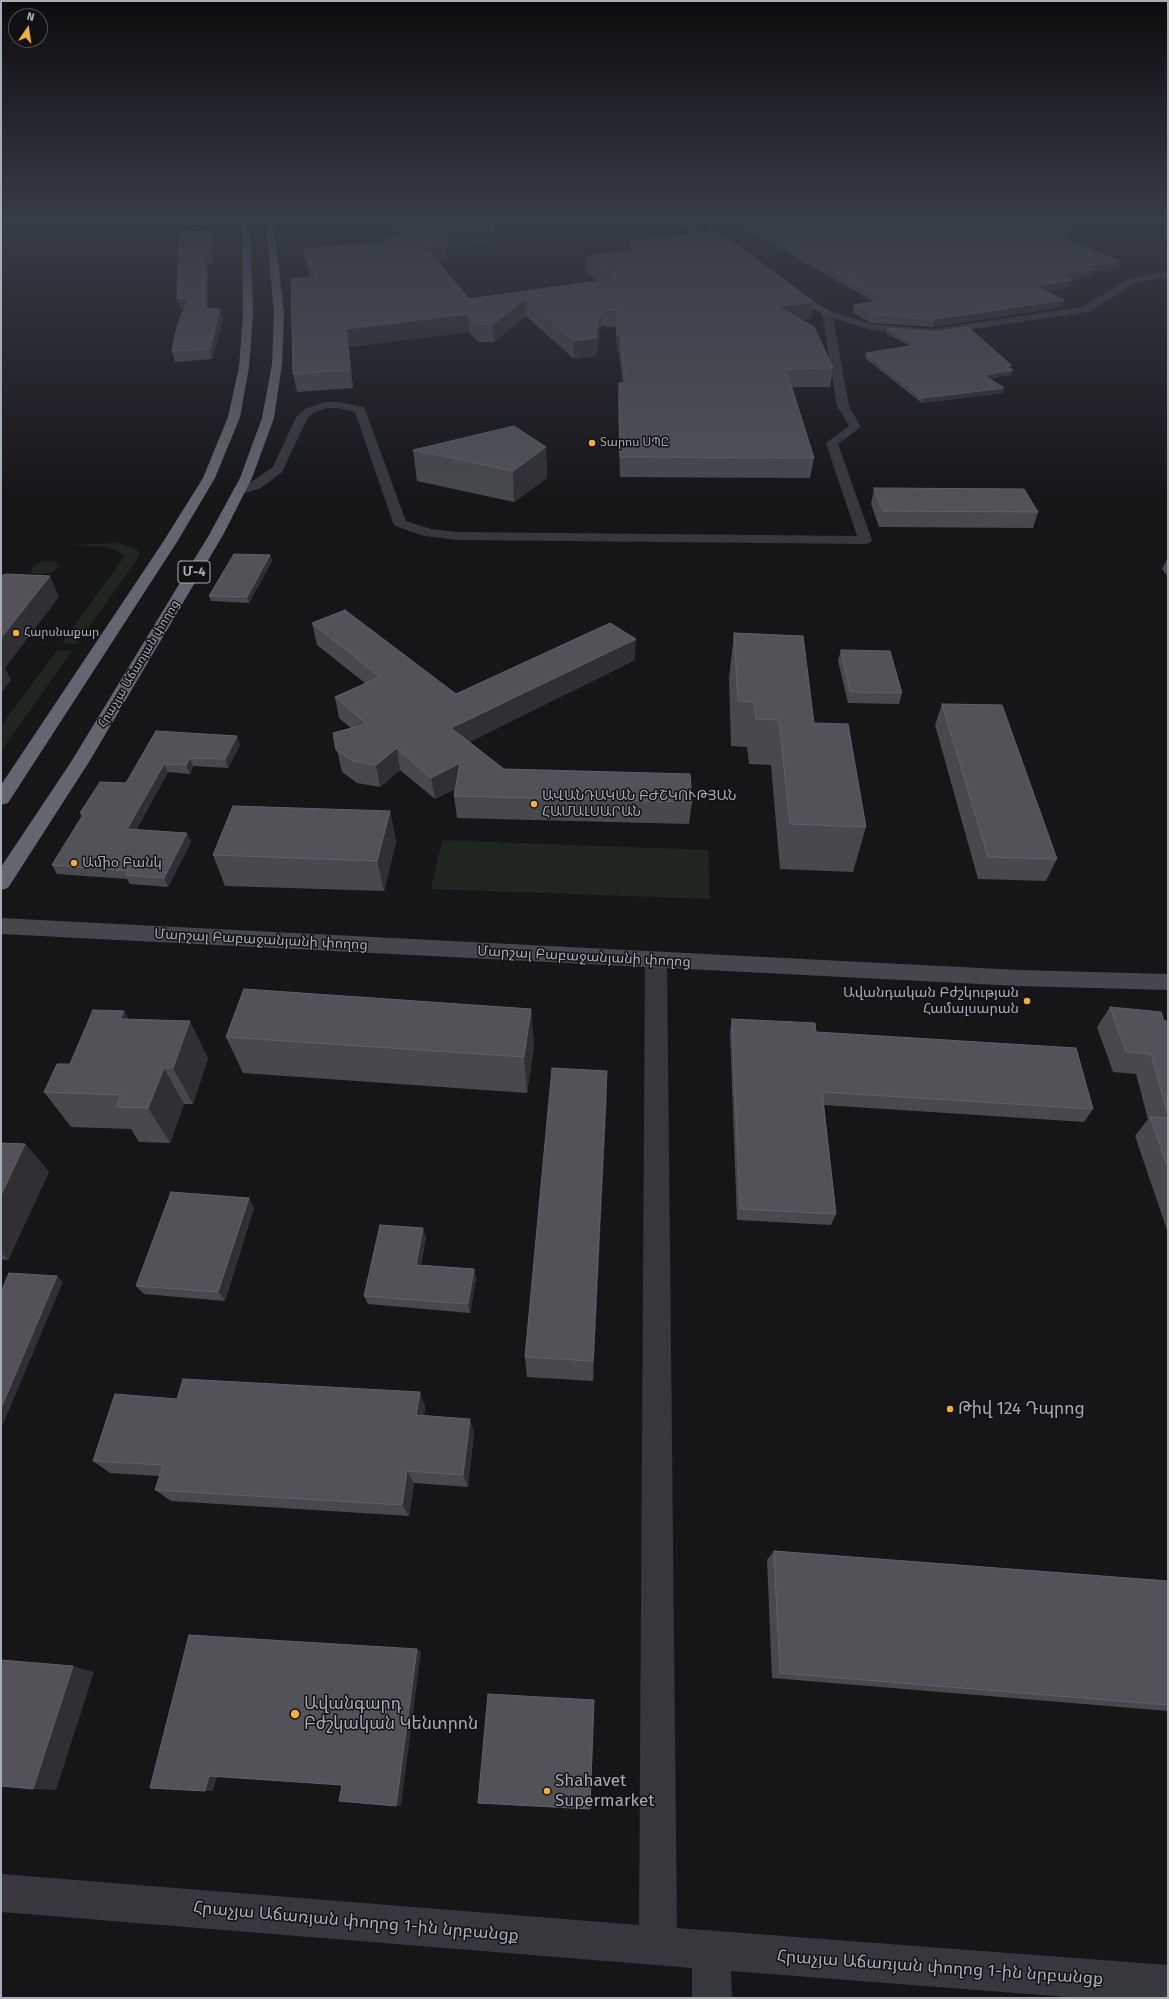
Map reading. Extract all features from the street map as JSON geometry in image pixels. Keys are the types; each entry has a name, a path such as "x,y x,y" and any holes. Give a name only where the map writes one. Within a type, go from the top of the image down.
{"highway":[{"name":"Մ-4","path":"1,799 170,542 209,478 234,417 244,367 248,317"},
{"name":"Հրաչյա Աճառյան փողոց","path":"1,883 80,762 216,535 246,478 268,418 277,364 279,317"}],"main road":[{"name":"Մարշալ Բաբաջանյանի փողոց","path":"1,926 1028,979 1168,982"}],"street":[{"path":"239,490 256,485 278,469 302,417 309,411 325,405 338,404 360,409 400,523 429,533 458,536 865,540 832,443 855,428 843,406 828,317"},
{"path":"840,317 870,327 933,332 1035,317"},
{"path":"656,961 658,1946"},
{"name":"Հրաչյա Աճառյան փողոց 1-ին նրբանցք","path":"1,1892 658,1946 1168,1985"},
{"path":"711,1950 712,1998"}],"shaded area":[{"path":"116,543 135,548 140,553 138,558 77,644 62,643 124,557 115,550 106,547 66,545"},
{"path":"44,561 56,562 58,567 53,572 45,574 36,574 31,572 33,566"},
{"path":"57,650 72,651 1,751 1,726"},
{"path":"442,840 708,850 710,899 431,889"}],"building":[{"path":"181,317 218,317 210,349 172,351"},
{"path":"292,317 441,317 346,329 350,370 293,374"},
{"path":"471,317 502,317 493,324 476,324"},
{"path":"546,317 600,317 596,338 574,341"},
{"path":"617,317 797,317 814,327 833,368 786,369 814,458 620,457 619,383 626,383 620,334 617,335"},
{"path":"914,317 947,317 935,319"},
{"path":"968,327 1011,365 1005,366 1013,370 984,375 1004,388 923,398 866,353 917,345 887,328 934,332"},
{"path":"514,426 546,447 513,471 413,450"},
{"path":"874,488 1024,489 1038,512 883,511"},
{"path":"234,554 270,555 247,597 209,596"},
{"path":"6,574 50,576 1,638 1,576"},
{"path":"345,610 456,694 610,623 636,639 451,728 504,769 690,774 692,802 454,796 460,763 431,778 397,748 376,765 353,761 336,750 333,733 367,724 335,697 380,677 312,623"},
{"path":"734,633 803,636 814,723 848,724 866,827 790,824 779,720 756,719 754,702 738,701"},
{"path":"841,650 890,651 902,693 850,692"},
{"path":"942,704 1002,705 1057,859 988,857"},
{"path":"156,731 237,736 225,759 190,758 186,765 164,764 127,829 187,833 164,878 125,875 128,871 52,865 84,813 80,813 100,782 126,783"},
{"path":"233,806 390,811 377,861 213,855"},
{"path":"244,989 531,1009 524,1057 226,1037"},
{"path":"1110,1007 1161,1012 1164,1021 1168,1021 1168,1115 1151,1054 1126,1052"},
{"path":"93,1010 124,1011 120,1019 190,1021 173,1068 164,1068 148,1108 116,1107 121,1095 44,1092 57,1064 70,1064"},
{"path":"732,1019 815,1023 816,1032 1076,1048 1093,1109 822,1092 836,1214 740,1209"},
{"path":"552,1068 607,1071 593,1361 525,1357"},
{"path":"1150,1117 1168,1118 1168,1168"},
{"path":"1,1143 25,1144 1,1195"},
{"path":"171,1192 249,1198 218,1292 136,1286"},
{"path":"380,1225 423,1228 416,1265 474,1269 468,1304 364,1296"},
{"path":"9,1273 57,1276 1,1408 1,1292"},
{"path":"183,1379 420,1392 416,1415 470,1419 463,1475 407,1471 402,1505 155,1490 163,1465 93,1461 115,1394 177,1399"},
{"path":"774,1551 1168,1581 1168,1705 780,1673"},
{"name":"Ավանգարդ Բժշկական Կենտրոն","path":"189,1635 417,1649 396,1806 339,1801 342,1785 209,1776 205,1791 150,1788"},
{"path":"1,1660 73,1666 33,1789 1,1786"},
{"path":"488,1694 594,1700 590,1809 478,1803"}],"place":[{"name":"Տարոս ՍՊԸ","path":"592,443"},
{"name":"Հարսնաքար","path":"16,633"},
{"name":"ԱՎԱՆԴԱԿԱՆ ԲԺՇԿՈՒԹՅԱՆ ՀԱՄԱԼՍԱՐԱՆ","path":"534,804"},
{"name":"Ամիօ Բանկ","path":"74,863"},
{"name":"Ավանդական Բժշկության Համալսարան","path":"1027,1001"},
{"name":"Թիվ 124 Դպրոց","path":"950,1409"},
{"name":"Ավանգարդ Բժշկական Կենտրոն","path":"295,1714"},
{"name":"Shahavet Supermarket","path":"547,1791"}]}
